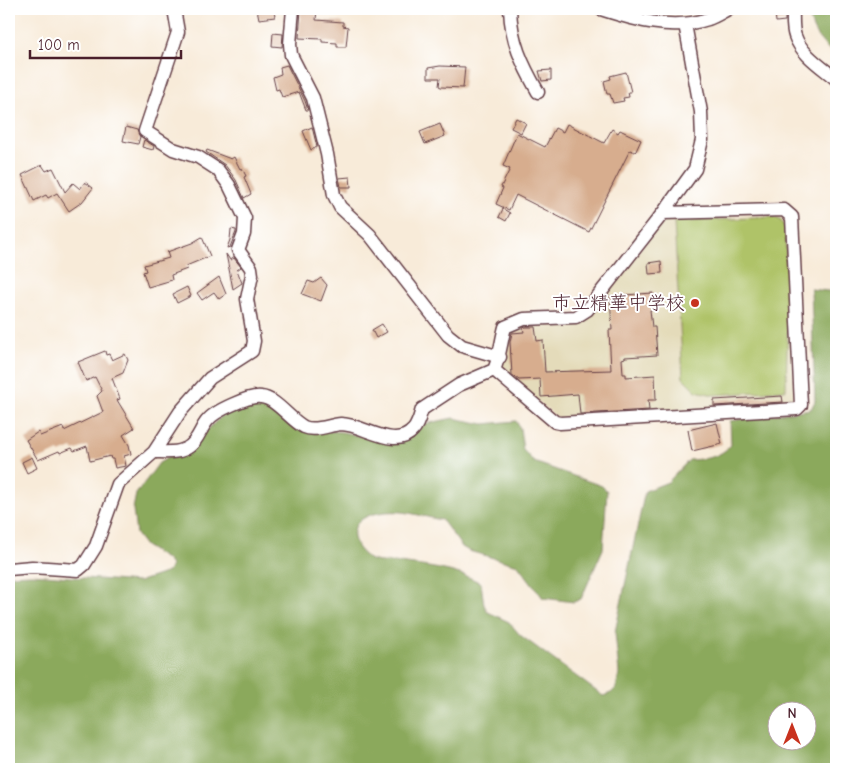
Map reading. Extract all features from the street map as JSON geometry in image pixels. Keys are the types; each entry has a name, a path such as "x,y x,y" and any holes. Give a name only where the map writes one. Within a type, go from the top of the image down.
{"street":[{"path":"9,569 32,567 78,570 84,565 96,546 118,484 154,452 180,412 210,378 252,351 254,341 247,299 252,275 251,268 238,250 244,234 245,218 229,185 218,170 198,158 173,149 145,131 178,32 174,9"},
{"path":"294,9 290,44 291,55 312,98 327,154 334,195 340,207 370,235 448,335 462,346 500,357"},
{"path":"510,9 512,33 524,67 538,92"},
{"path":"603,9 660,24 685,24 708,19 728,9"},
{"path":"793,9 795,38 803,51 836,79"},
{"path":"154,452 176,452 190,447 195,442 208,418 217,412 254,396 270,400 295,422 312,430 342,424 352,425 392,438 401,438 414,430 422,409 459,385 494,370 500,357 501,341 505,327 524,319 576,317 587,310 695,169 702,140 701,112 685,24"},
{"path":"494,370 556,422 560,423 797,409 801,405 792,218 784,210 663,213"}],"shaded area":[{"name":"市立精華中学校","path":"778,214 787,221 795,403 558,418 501,369 505,335 519,325 585,321 663,220"}],"green space":[{"path":"809,9 836,9 836,56 817,36 811,24"},
{"path":"774,217 781,221 785,228 788,313 786,390 714,395 696,391 683,378 674,222"},
{"path":"811,289 836,292 836,769 9,769 9,575 31,574 138,582 168,572 171,565 166,559 145,546 136,534 133,509 136,494 159,463 193,443 224,414 248,408 267,410 303,429 342,432 383,441 413,434 425,424 453,418 484,424 516,421 520,428 523,450 534,462 602,486 607,491 603,549 581,599 574,602 543,598 518,565 469,551 462,547 442,520 406,513 382,512 373,514 358,522 354,529 354,537 359,549 369,559 379,562 441,569 481,583 484,605 488,612 509,622 520,635 603,696 611,693 616,688 619,673 615,632 645,491 668,482 689,460 712,457 722,453 731,445 730,421 811,409 815,401"}],"building":[{"path":"257,9 274,9 275,17 259,19"},
{"path":"301,9 317,9 316,20 343,22 343,26 348,27 346,47 337,47 337,43 322,42 322,39 299,38"},
{"path":"777,9 785,9 785,21 776,22 775,13"},
{"path":"273,33 283,34 282,47 272,46"},
{"path":"287,65 308,110 306,110 299,92 282,97 279,89 276,90 273,77 281,74 280,67"},
{"path":"440,66 465,67 463,88 441,87 439,86 440,78 428,78 428,68"},
{"path":"551,70 551,80 542,81 539,71"},
{"path":"626,72 631,92 628,92 629,97 623,98 624,101 613,103 610,94 607,94 604,81 611,79 610,76"},
{"path":"516,118 526,123 521,133 511,128"},
{"path":"440,124 445,136 425,144 420,132"},
{"path":"567,124 604,143 612,129 618,133 620,130 641,140 635,152 630,150 589,232 516,195 509,210 496,204 503,188 501,187 510,169 503,166 517,133 545,147 555,128 563,132"},
{"path":"126,127 137,130 140,137 138,144 123,141"},
{"path":"312,127 317,147 311,150 303,131"},
{"path":"144,140 154,146 153,150 142,147"},
{"path":"207,150 231,159 234,157 246,176 244,177 251,194 244,198 236,180 225,165 206,152"},
{"path":"42,165 46,171 53,168 65,192 73,183 80,189 85,182 93,188 82,202 69,211 57,193 48,198 46,195 34,201 22,175"},
{"path":"350,177 351,187 341,187 339,178"},
{"path":"503,209 510,213 506,221 499,217"},
{"path":"231,229 236,230 236,232 230,247 227,248 230,240"},
{"path":"202,237 210,256 186,266 187,269 171,275 172,280 148,287 143,272 146,271 144,265 169,258 167,252 192,243"},
{"path":"226,254 230,260 234,258 241,267 237,270 242,283 233,289"},
{"path":"661,261 662,273 649,274 648,263"},
{"path":"219,277 226,294 219,299 214,292 202,300 197,293"},
{"path":"321,278 327,285 321,301 302,294 308,281 314,283"},
{"path":"187,287 191,296 177,303 173,294"},
{"path":"653,293 654,310 650,310 652,327 655,327 657,355 625,357 622,359 623,374 626,374 626,377 655,375 656,400 648,400 649,410 580,414 578,394 541,397 540,379 519,380 512,375 510,342 512,333 524,332 523,328 526,327 535,327 537,341 543,340 545,372 611,370 609,330 612,330 610,296"},
{"path":"382,324 387,332 376,338 372,330"},
{"path":"105,351 106,355 109,354 112,360 125,354 128,360 123,373 112,378 120,399 117,400 134,428 123,435 129,445 131,454 124,456 126,466 115,468 113,459 110,456 90,461 87,446 74,451 72,448 60,453 59,451 38,460 26,440 38,432 40,436 63,427 64,431 103,412 97,396 102,391 95,377 86,381 78,362"},
{"path":"782,396 783,402 714,406 714,400"},
{"path":"717,423 722,444 692,451 688,430"},
{"path":"32,457 37,468 27,473 22,462"}],"place":[{"name":"市立精華中学校","path":"695,303"}]}
